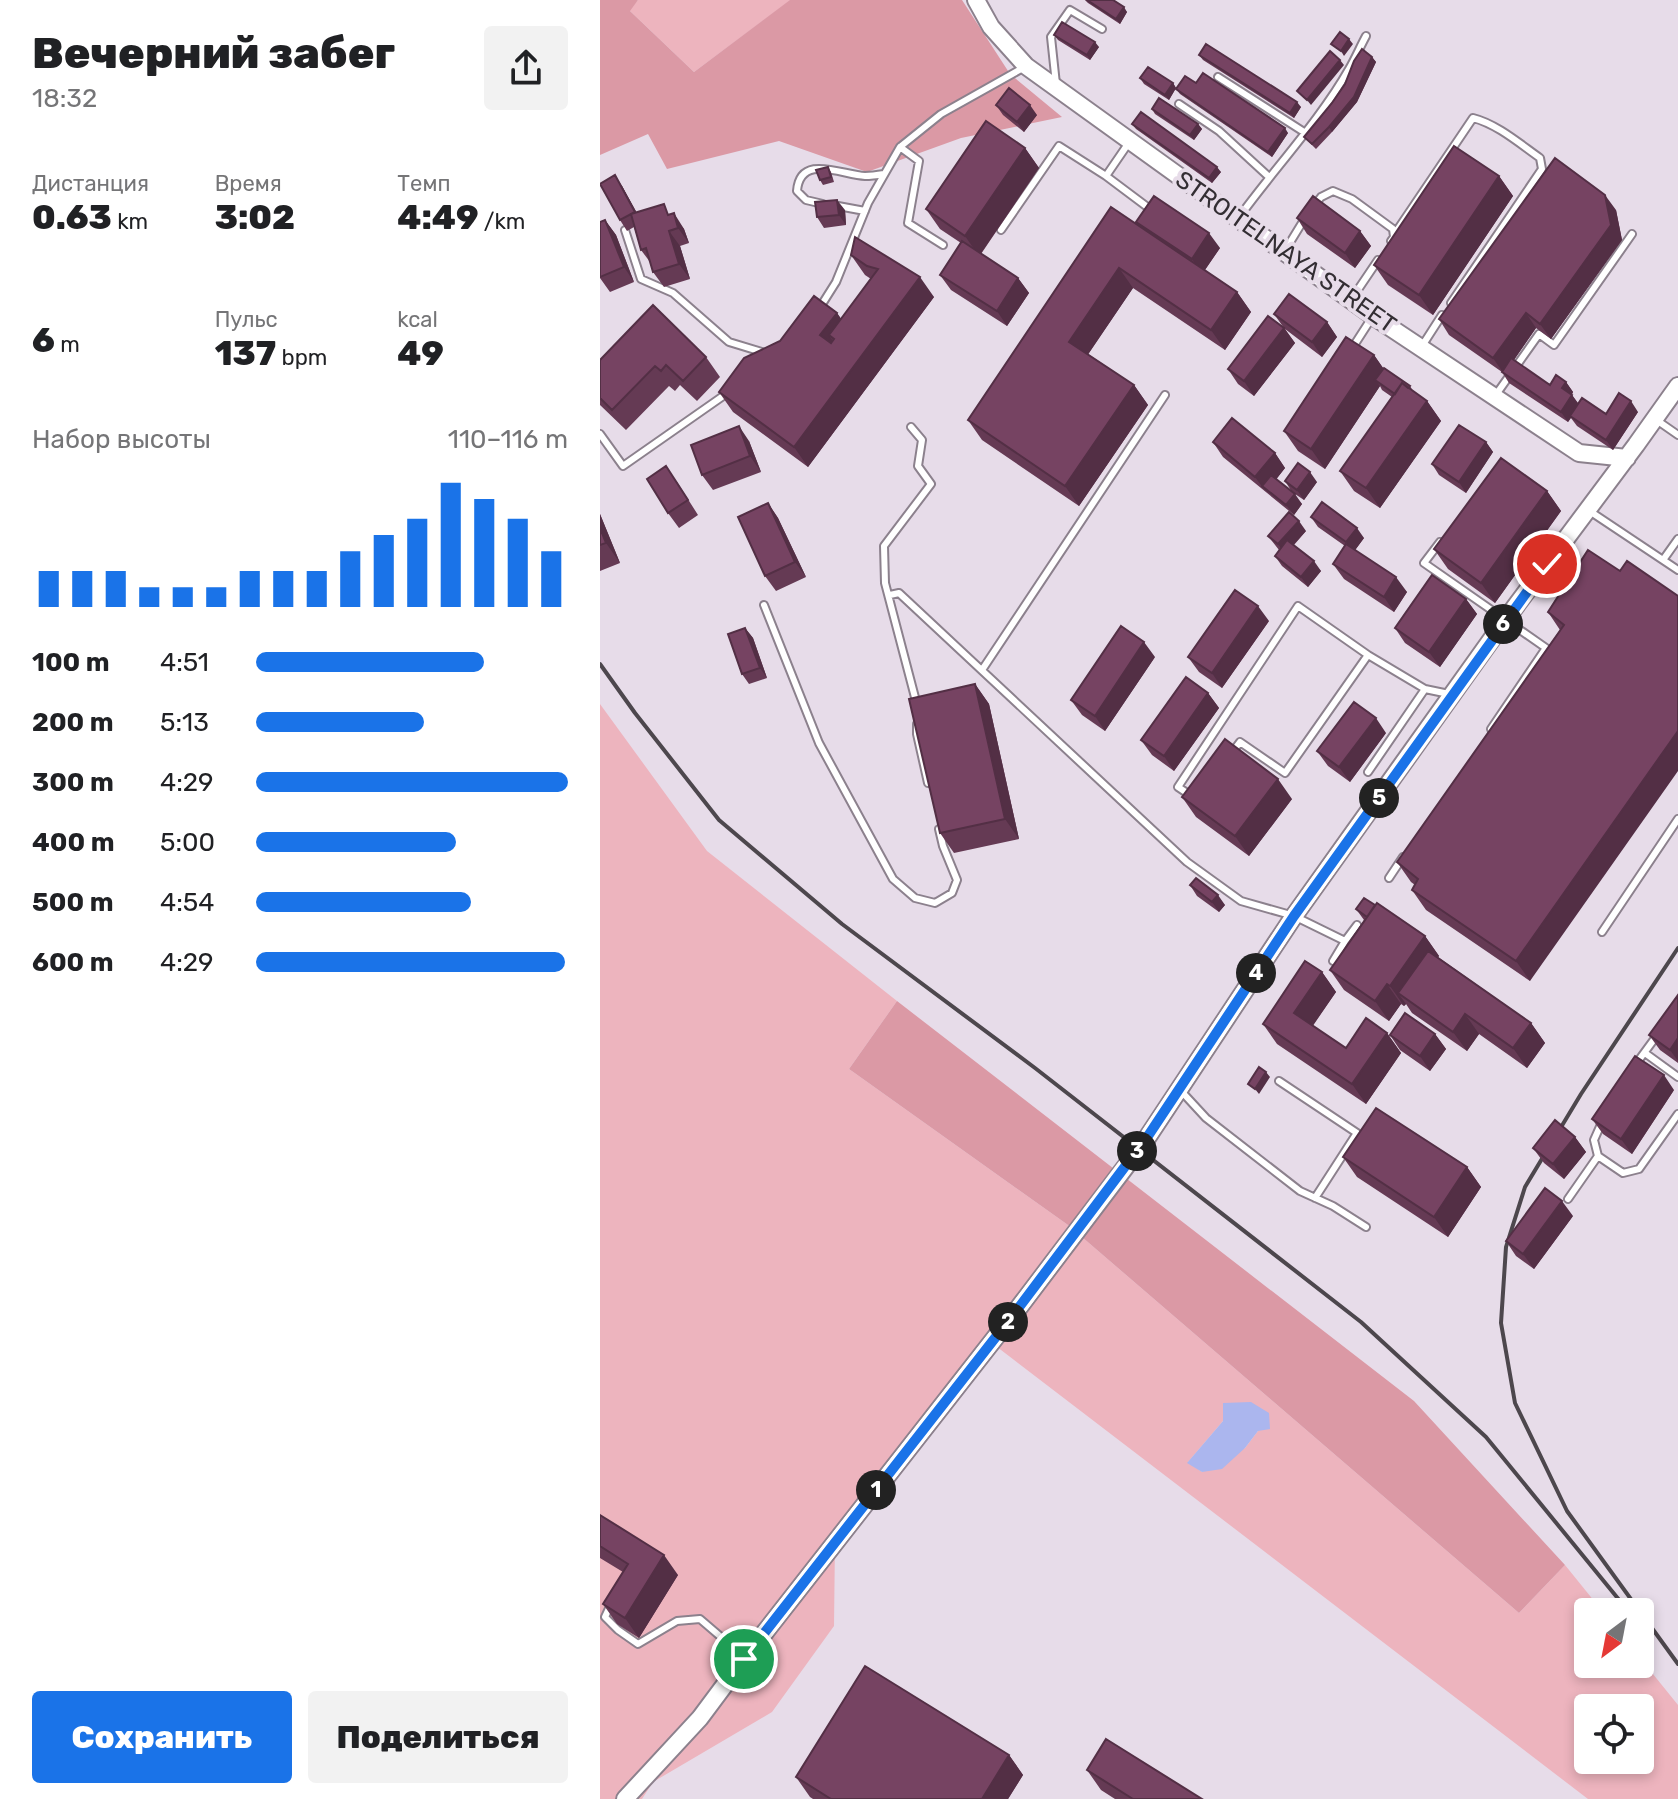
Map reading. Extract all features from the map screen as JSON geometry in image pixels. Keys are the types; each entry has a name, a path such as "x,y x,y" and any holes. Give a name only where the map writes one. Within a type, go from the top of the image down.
{"street":[{"name":"STROITELNAYA STREET","path":"976,0 991,27 1026,66 1373,316 1579,453 1627,458"},
{"path":"625,1799 700,1718 1145,1141 1294,916 1506,619 1678,386"}],"lane":[{"path":"1056,88 1051,37 1070,10 1102,29"},
{"path":"1238,219 1348,70 1366,36"},
{"path":"816,314 836,282 865,211 900,147 941,114 1026,66"},
{"path":"1218,77 1304,132"},
{"path":"1179,104 1219,131 1268,176"},
{"path":"1353,297 1473,118 1499,130 1540,158 1542,169 1422,346"},
{"path":"1106,176 1130,141"},
{"path":"1001,230 1059,146 1146,206"},
{"path":"900,147 919,161 908,223 943,245"},
{"path":"865,211 806,200 797,191 798,180 807,171 819,168 864,176 884,174"},
{"path":"1286,249 1311,209 1321,197 1333,191 1378,216 1393,229 1394,237"},
{"path":"625,230 641,279 673,293 729,342 765,353"},
{"path":"1495,396 1539,334 1554,345 1632,234"},
{"path":"1348,355 1373,316"},
{"path":"756,363 776,346"},
{"path":"600,434 623,466 727,393"},
{"path":"982,670 1165,395"},
{"path":"1655,419 1677,432"},
{"path":"911,427 922,440 918,466 931,484 884,546 885,583 917,706 917,734 930,790"},
{"path":"1588,510 1678,570"},
{"path":"1663,560 1678,539"},
{"path":"1441,540 1424,563 1546,648 1485,737"},
{"path":"890,595 899,593 1187,862 1241,901 1294,916 1345,941"},
{"path":"764,605 819,743 893,879 915,898 935,903 952,893 957,880 943,846 937,818"},
{"path":"1198,801 1178,787 1298,606 1368,655 1425,689 1453,695"},
{"path":"1224,765 1240,742 1285,773 1368,655"},
{"path":"1368,772 1425,689"},
{"path":"1602,932 1678,819"},
{"path":"1389,878 1407,852"},
{"path":"1333,961 1357,925"},
{"path":"1636,1065 1663,1027"},
{"path":"1645,1053 1678,1077"},
{"path":"1279,1081 1357,1133 1315,1198"},
{"path":"1180,1089 1206,1118 1300,1191 1333,1206 1366,1227"},
{"path":"1605,1115 1594,1140 1598,1156 1623,1173 1639,1169 1678,1114"},
{"path":"1568,1199 1598,1156"},
{"path":"615,1596 605,1617 638,1644 677,1621 700,1619 728,1643 737,1667"}],"shaded area":[{"path":"600,0 638,0 630,11 694,72 790,0 962,0 1010,74 1062,117 961,138 867,172 779,141 667,169 648,134 600,155"},
{"path":"638,0 791,0 694,72 629,10"},
{"path":"600,704 707,851 897,1001 849,1069 1068,1225 1519,1613 1565,1565 1592,1598 1574,1598 1574,1678 1654,1678 1654,1675 1678,1705 1678,1799 1588,1799 988,1340 835,1541 834,1626 772,1712 653,1782 642,1799 600,1799","holes":["1223,1421 1258,1431 1245,1448 1202,1472 1188,1462"]},
{"path":"897,1001 1414,1401 1565,1565 1519,1613 1068,1225 849,1069"}],"water":[{"path":"1251,1402 1269,1413 1270,1429 1258,1431 1222,1469 1202,1472 1187,1463 1223,1421 1223,1403"}],"building":[{"path":"1087,0 1113,0 1124,7 1116,19"},
{"path":"1062,22 1095,42 1087,55 1054,35"},
{"path":"1340,32 1349,39 1341,51 1331,44"},
{"path":"1206,44 1297,102 1290,113 1199,55"},
{"path":"1362,49 1372,57 1354,97 1312,144 1304,137 1345,84"},
{"path":"1330,51 1340,60 1307,100 1297,91"},
{"path":"1148,67 1173,83 1165,95 1140,78"},
{"path":"1203,73 1285,128 1268,152 1176,89 1185,76 1196,83"},
{"path":"1009,88 1030,105 1017,122 996,105"},
{"path":"1159,98 1198,124 1190,135 1152,109"},
{"path":"1141,112 1217,167 1209,178 1132,124"},
{"path":"986,121 1025,148 965,236 926,209"},
{"path":"1454,146 1499,176 1419,295 1374,265"},
{"path":"1555,158 1605,195 1611,225 1540,324 1526,313 1493,358 1439,319"},
{"path":"828,167 831,177 820,180 816,170"},
{"path":"615,175 635,212 620,220 600,184"},
{"path":"1154,196 1209,233 1192,259 1136,222"},
{"path":"1313,196 1360,231 1345,253 1297,218"},
{"path":"837,200 839,215 817,217 815,202"},
{"path":"664,204 668,215 674,213 678,228 669,231 679,264 653,272 646,248 641,250 631,214"},
{"path":"1111,207 1237,292 1211,330 1119,268 1069,342 1134,385 1065,486 968,420"},
{"path":"605,220 624,267 600,277 600,222"},
{"path":"855,237 920,277 794,447 719,392 744,358 780,341 814,296 837,313 820,335 831,343 834,339 829,335 878,269 867,266 851,255"},
{"path":"962,241 1018,278 997,311 940,275"},
{"path":"1289,294 1327,322 1312,342 1274,314"},
{"path":"653,305 706,357 683,381 666,365 661,371 655,366 612,410 600,398 600,360"},
{"path":"1268,316 1284,328 1244,381 1228,369"},
{"path":"1346,337 1374,355 1311,449 1284,431"},
{"path":"1511,358 1550,385 1556,375 1566,382 1562,388 1572,395 1561,412 1502,372"},
{"path":"1384,368 1410,386 1408,388 1402,383 1395,394 1375,380"},
{"path":"1402,383 1427,401 1366,488 1340,471"},
{"path":"1619,393 1631,401 1606,440 1570,416 1582,398 1606,414"},
{"path":"1232,418 1275,453 1255,477 1213,442"},
{"path":"1459,425 1486,442 1459,482 1432,464"},
{"path":"739,426 750,456 702,475 691,445"},
{"path":"1501,458 1547,491 1481,583 1434,549"},
{"path":"1298,463 1310,472 1297,490 1285,481"},
{"path":"666,466 688,500 668,513 647,479"},
{"path":"1271,475 1295,494 1286,505 1262,486"},
{"path":"1322,502 1357,528 1346,542 1311,517"},
{"path":"768,503 795,562 765,576 738,517"},
{"path":"1289,512 1299,521 1278,544 1268,536"},
{"path":"600,528 606,543 600,545"},
{"path":"1287,540 1314,561 1301,577 1275,556"},
{"path":"1346,544 1396,577 1384,597 1333,564"},
{"path":"1588,550 1620,571 1627,561 1678,596 1678,731 1516,961 1412,890 1418,879 1397,862 1564,625 1548,612"},
{"path":"1432,575 1466,599 1429,652 1395,628"},
{"path":"1235,590 1258,606 1212,673 1188,657"},
{"path":"1121,626 1144,642 1095,716 1071,700"},
{"path":"745,628 760,668 742,674 728,634"},
{"path":"1186,677 1208,693 1164,756 1141,740"},
{"path":"975,684 1005,819 940,833 909,699"},
{"path":"1354,702 1376,718 1339,767 1317,751"},
{"path":"1225,739 1278,779 1235,836 1182,797"},
{"path":"1196,878 1218,895 1212,902 1190,885"},
{"path":"1364,898 1375,905 1367,917 1356,909"},
{"path":"1377,903 1425,936 1390,986 1387,984 1375,1001 1330,970"},
{"path":"1428,951 1531,1023 1513,1048 1465,1014 1453,1032 1398,993"},
{"path":"1305,961 1322,972 1294,1013 1346,1048 1366,1018 1387,1033 1352,1084 1263,1024"},
{"path":"1678,995 1678,1038 1670,1050 1649,1035"},
{"path":"1405,1013 1435,1034 1420,1056 1390,1035"},
{"path":"1635,1056 1664,1075 1621,1139 1592,1119"},
{"path":"1259,1067 1266,1072 1255,1089 1248,1084"},
{"path":"1376,1108 1467,1167 1434,1217 1343,1157"},
{"path":"1555,1120 1575,1137 1553,1164 1533,1148"},
{"path":"1545,1188 1562,1201 1523,1254 1506,1241"},
{"path":"600,1515 664,1555 625,1618 603,1604 628,1564 600,1546"},
{"path":"865,1666 1009,1755 982,1799 831,1799 796,1777"},
{"path":"1106,1739 1202,1799 1133,1799 1087,1770"}],"railway":[{"path":"600,664 719,820 842,924 1035,1068 1361,1322 1486,1437 1618,1598"},
{"path":"1678,948 1581,1094 1525,1187 1506,1247 1501,1323 1515,1403 1567,1511 1678,1664"}],"route":[{"path":"744,1659 1020,1306 1148,1136 1294,916 1547,564"}]}
